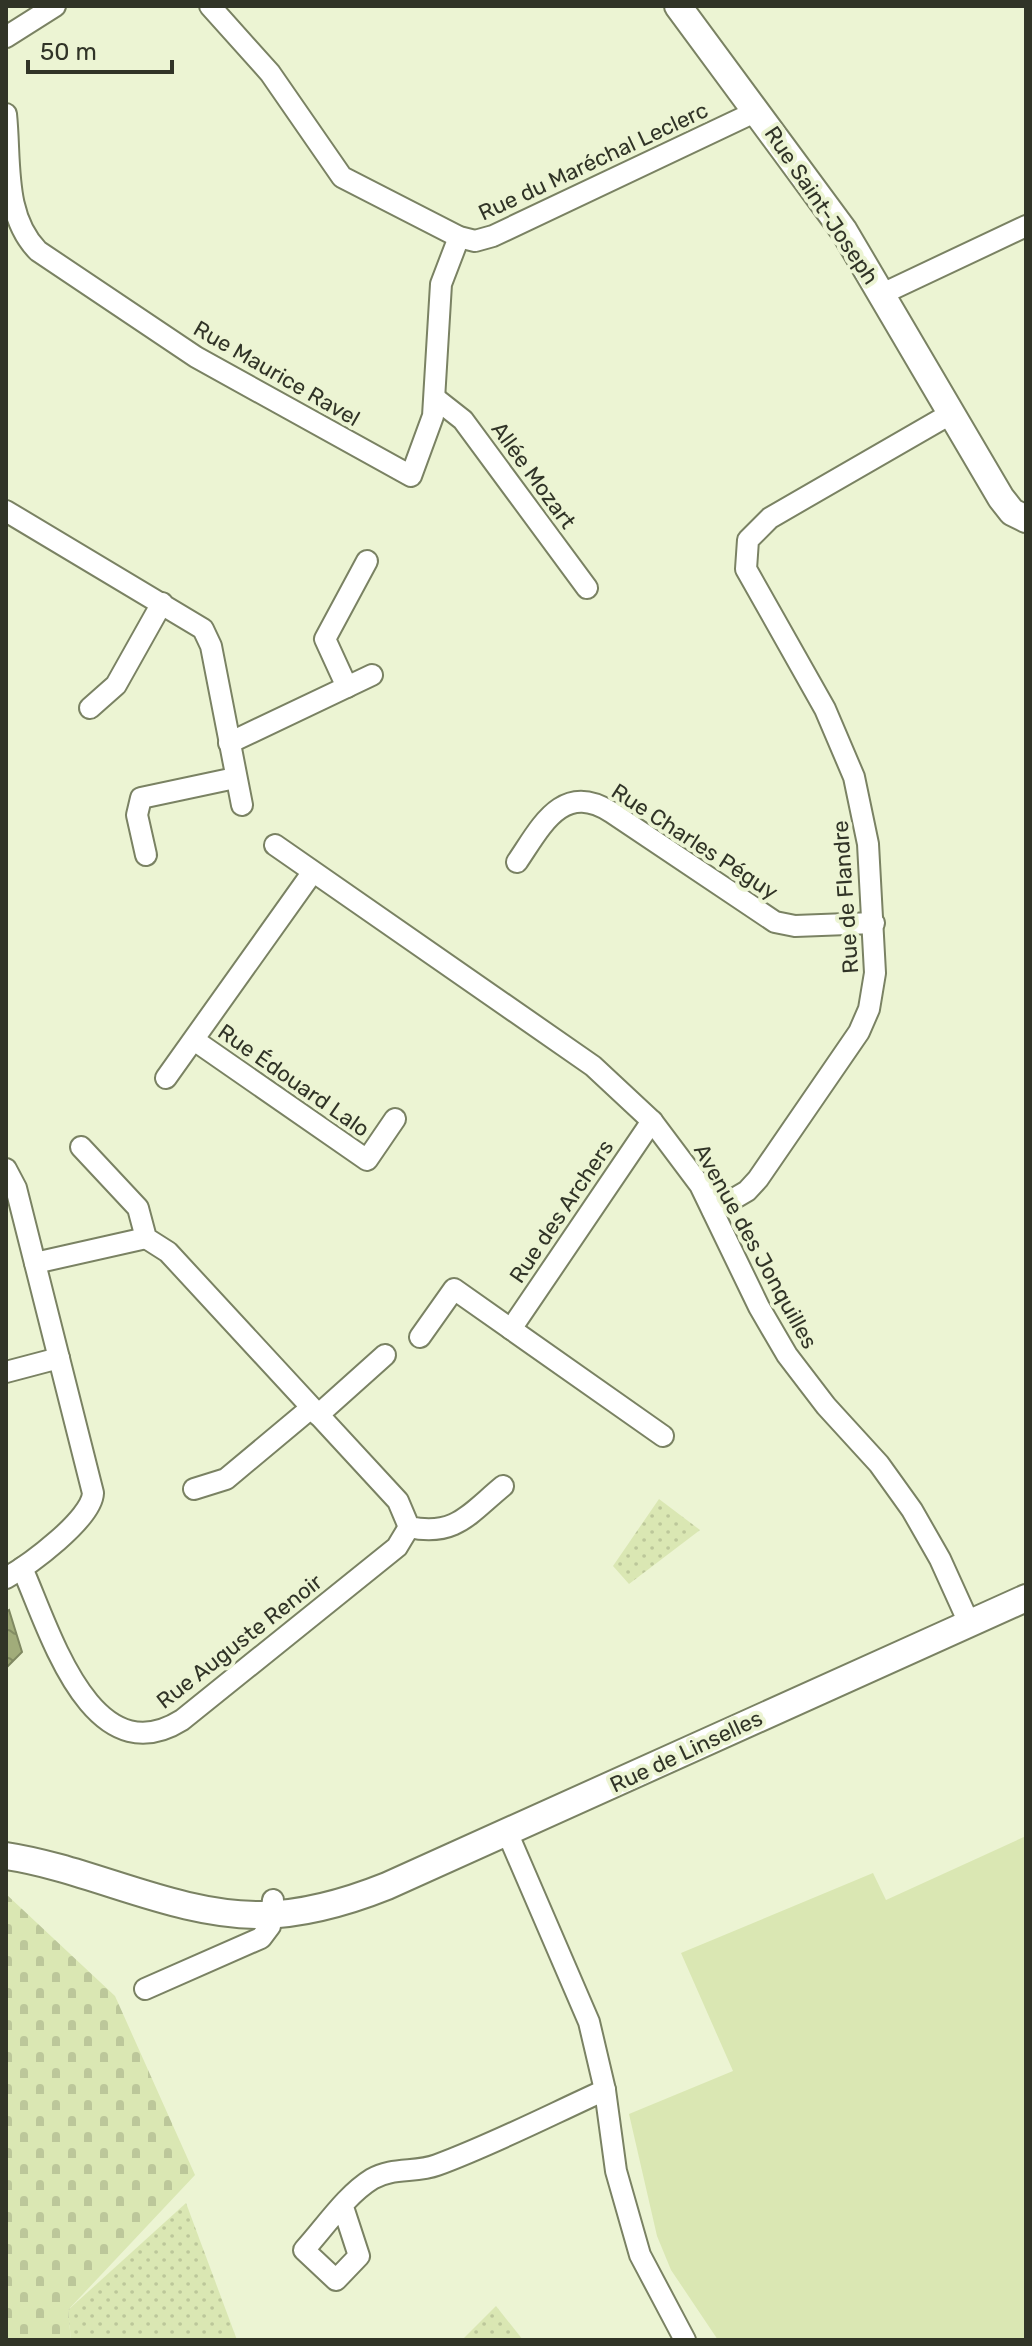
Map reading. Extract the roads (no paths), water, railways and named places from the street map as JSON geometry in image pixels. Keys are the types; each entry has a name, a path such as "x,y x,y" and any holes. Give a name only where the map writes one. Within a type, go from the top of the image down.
{"street":[{"path":"6,37 55,6"},
{"name":"Rue du Maréchal Leclerc","path":"210,6 270,73 342,177 459,237 475,241 493,236 757,111"},
{"name":"Rue Saint-Joseph","path":"678,6 833,216 1006,506 1026,519"},
{"name":"Rue Maurice Ravel","path":"6,114 14,208 22,232 51,260 225,374 411,476 429,433 435,398 441,284 459,237"},
{"path":"882,294 1026,226"},
{"name":"Allée Mozart","path":"435,398 463,420 587,588"},
{"name":"Rue de Flandre","path":"713,1211 747,1191 758,1179 859,1032 875,985 874,923 866,826 854,777 825,709 749,578 745,549 753,532 770,518 952,413"},
{"path":"6,511 198,624 208,636 242,805"},
{"path":"347,687 325,639 367,561"},
{"path":"90,708 116,685 162,603"},
{"path":"229,743 372,675"},
{"path":"146,855 137,815 141,798 235,778"},
{"name":"Rue Charles Péguy","path":"517,862 553,813 569,804 590,802 611,812 775,922 795,926 874,923"},
{"name":"Avenue des Jonquilles","path":"275,845 593,1066 652,1121 692,1172 772,1331 805,1381 900,1493 940,1559 969,1623"},
{"name":"Rue Édouard Lalo","path":"166,1078 312,873"},
{"name":"Rue Édouard Lalo","path":"194,1040 367,1160 395,1119"},
{"name":"Rue des Archers","path":"511,1329 652,1121"},
{"path":"81,1147 138,1208 146,1238 168,1252 402,1505 409,1527 433,1532 450,1528 503,1486"},
{"path":"6,1169 16,1188 93,1499 79,1520 14,1573"},
{"path":"35,1263 146,1238"},
{"path":"420,1337 454,1289 663,1436"},
{"path":"194,1489 226,1479 385,1355"},
{"path":"6,1372 59,1358"},
{"name":"Rue Auguste Renoir","path":"14,1573 81,1695 110,1723 149,1734 182,1720 397,1547 409,1527"},
{"name":"Rue de Linselles","path":"6,1843 75,1856 186,1890 272,1907 310,1910 387,1886 1026,1598"},
{"path":"507,1832 584,2010 605,2090 616,2171 634,2239 652,2282 685,2340"},
{"name":"Rue de Linselles","path":"6,1856 61,1867 193,1905 240,1913 272,1907"},
{"path":"145,1989 261,1938 270,1926 272,1907"},
{"path":"343,2207 367,2183 382,2174 438,2165 605,2090"}],"water":[{"path":"9,1610 22,1652 6,1668 6,1612"}]}
